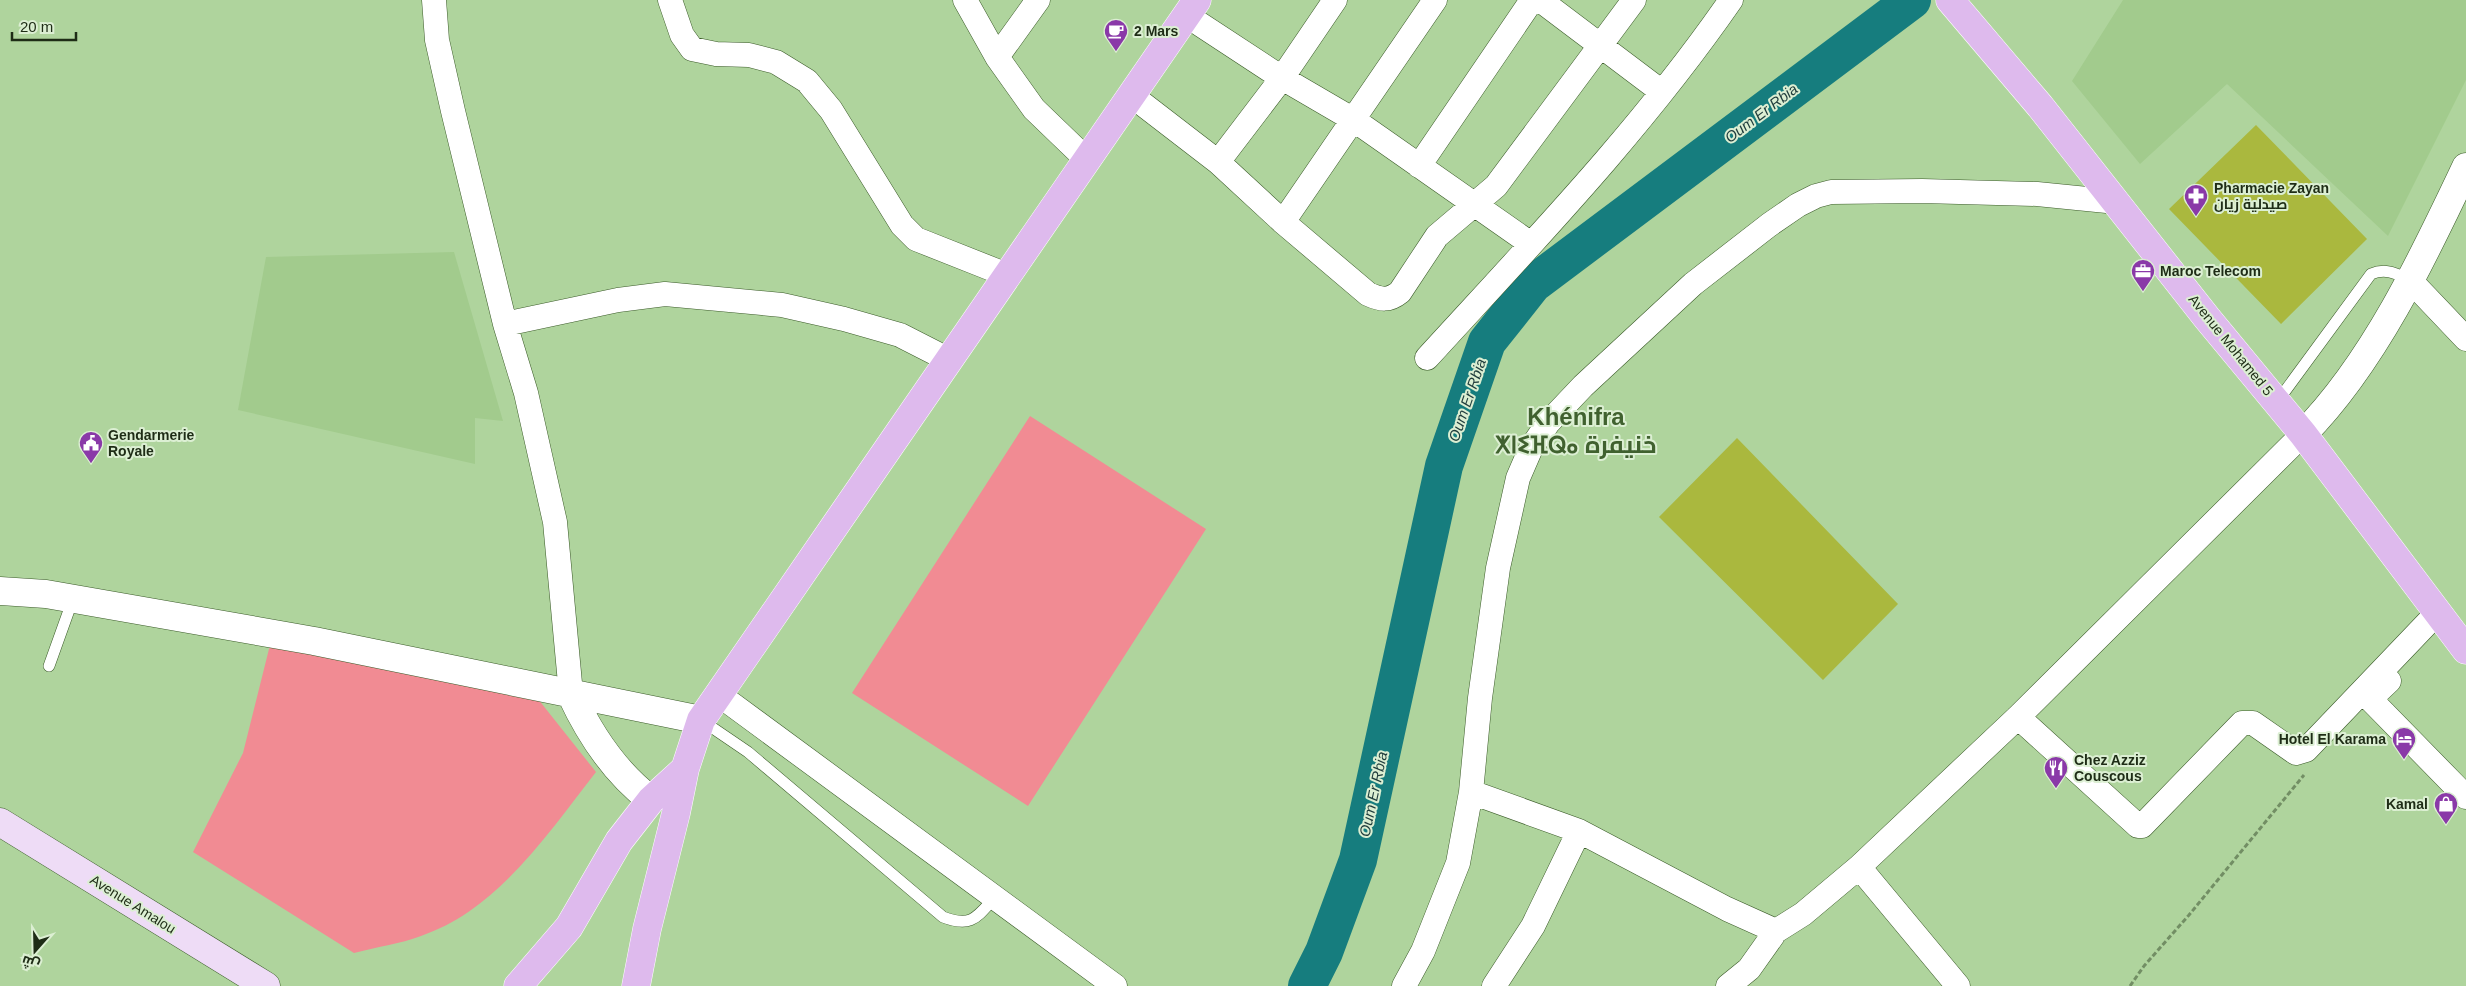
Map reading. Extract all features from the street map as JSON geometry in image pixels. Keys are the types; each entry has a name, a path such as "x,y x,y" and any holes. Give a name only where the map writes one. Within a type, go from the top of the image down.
{"main road":[{"name":"Avenue Mohamed 5","path":"1950,0 2040,106 2303,434 2466,650"},
{"path":"636,986 647,929 685,769 701,720 950,360 1086,159 1192,8"},
{"path":"518,986 569,927 619,841 651,800 685,769"},
{"name":"Avenue Amalou","path":"0,822 266,986"}],"street":[{"path":"434,0 438,40 449,94 504,324 526,393 555,522 571,694 594,739 634,787 651,800"},
{"path":"670,0 682,35 692,50 716,54 749,55 776,62 807,81 831,110 902,226 916,240 1007,275"},
{"path":"965,0 997,57 1034,109 1086,159"},
{"path":"997,57 1038,0"},
{"path":"1218,162 1282,78 1335,0"},
{"path":"1283,222 1435,0"},
{"path":"1419,166 1532,0"},
{"path":"1540,0 1662,92"},
{"path":"1131,95 1218,162 1283,222 1368,294 1379,299 1386,299 1400,292 1436,236 1496,186 1602,46 1634,0"},
{"path":"1427,358 1594,176 1662,92 1731,0"},
{"path":"1192,8 1282,78 1354,120 1532,244"},
{"path":"1728,986 1752,977 1776,931 1803,914 1859,867 2018,717 2159,580 2303,434 2337,395 2392,311 2466,167"},
{"path":"1404,986 1423,951 1458,863 1471,792 1480,698 1498,568 1518,478 1531,448 1548,423 1583,386 1693,284 1798,205 1831,192 2037,194 2117,202"},
{"path":"2409,278 2466,339"},
{"path":"504,324 618,300 665,294 782,305 844,319 900,334 950,360"},
{"path":"0,591 46,594 314,641 701,720"},
{"path":"2018,717 2138,826 2142,826 2242,723 2253,723 2296,753 2306,750 2442,620"},
{"path":"2442,620 2370,699 2466,797"},
{"path":"718,694 1115,986"},
{"path":"1471,792 1579,831 1727,909 1776,931"},
{"path":"1494,986 1533,926 1579,831"},
{"path":"1859,867 1958,986"}],"lane":[{"path":"2277,402 2371,274 2380,270 2391,271 2409,278"},
{"path":"49,666 73,599"},
{"path":"701,720 748,752 943,917 954,921 969,922 975,919 995,897"}],"path":[{"path":"2130,986 2144,966 2189,915 2306,773"}],"shaded area":[{"path":"2123,0 2466,0 2466,80 2388,236 2227,84 2140,164 2072,81"},
{"path":"454,252 503,421 475,418 475,464 238,410 266,257"},
{"path":"1030,416 1206,529 1028,806 852,693"},
{"path":"271,641 538,699 596,772 540,844 498,889 474,908 449,924 421,936 354,953 193,852 243,753"}],"building":[{"path":"2256,125 2367,239 2281,324 2169,209"},
{"path":"1737,438 1898,604 1823,680 1659,517"}],"waterway":[{"name":"Oum Er Rbia","path":"1307,986 1324,952 1358,860 1444,466 1487,342 1533,284 1912,0"}],"place":[{"name":"2 Mars","path":"1116,52"},
{"name":"Pharmacie Zayan صيدلية زيان","path":"2196,217"},
{"name":"Maroc Telecom","path":"2143,292"},
{"name":"Gendarmerie Royale","path":"91,464"},
{"name":"Hotel El Karama","path":"2404,760"},
{"name":"Chez Azziz Couscous","path":"2056,789"},
{"name":"Kamal","path":"2446,825"}],"district":[{"name":"Khénifra ⵅⵏⵉⴼⵕⴰ خنيفرة","path":"1576,430"}]}
